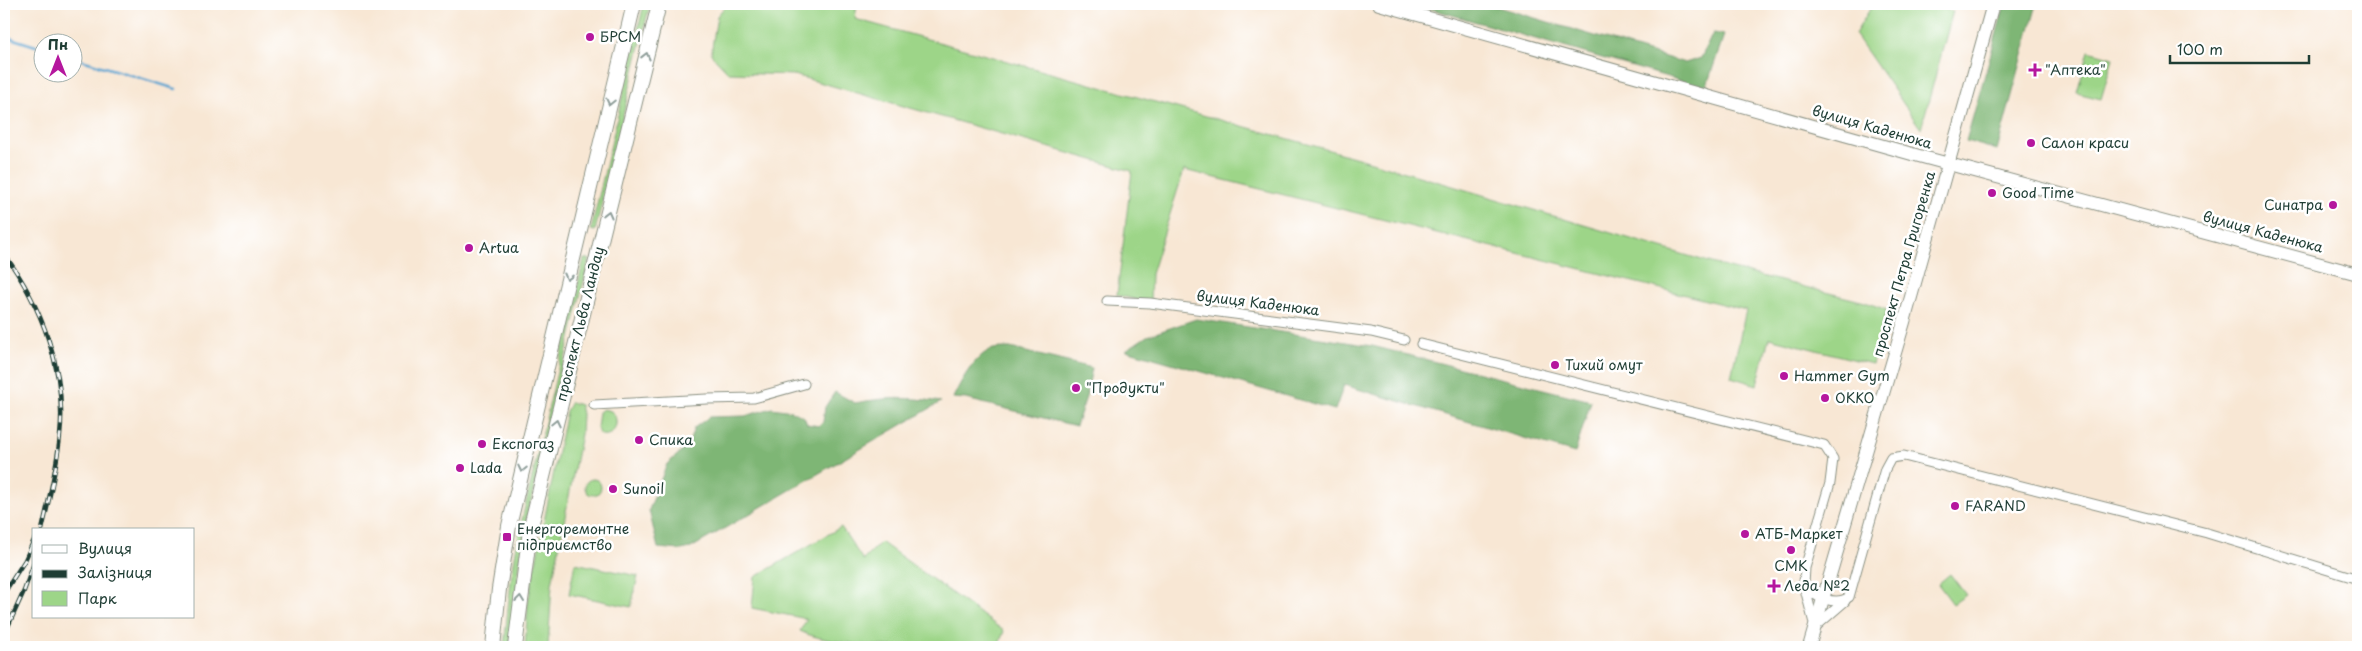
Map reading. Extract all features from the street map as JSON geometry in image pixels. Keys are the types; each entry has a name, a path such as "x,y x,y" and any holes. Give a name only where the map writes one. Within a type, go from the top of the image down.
{"main road":[{"name":"проспект Льва Ландау","path":"494,647 499,588 509,526 634,4"},
{"name":"проспект Льва Ландау","path":"515,647 530,530 659,4"},
{"path":"577,241 600,246"}],"street":[{"name":"вулиця Каденюка","path":"1378,4 1948,164 2358,274"},
{"name":"проспект Петра Григоренка","path":"1809,647 1993,4"},
{"name":"вулиця Каденюка","path":"1107,301 1150,303 1371,332 1404,340"},
{"path":"1421,344 1824,445 1833,459 1830,483 1805,568 1804,586 1815,627 1849,597 1886,468 1891,458 1904,456 2207,532 2358,579"},
{"path":"594,406 754,398 804,384"},
{"path":"1804,586 1812,593 1835,602 1843,601 1849,597"}],"green space":[{"path":"644,4 650,4 595,231 591,230"},
{"path":"727,4 857,4 855,19 1358,158 1729,268 1865,302 1887,310 1872,364 1769,338 1757,385 1731,377 1746,310 1184,170 1151,274 1150,303 1117,295 1132,171 794,75 729,73 711,54 717,16"},
{"path":"1414,4 1488,4 1685,63 1701,58 1713,33 1724,35 1706,88"},
{"path":"1873,4 1925,4 1953,11 1921,129 1855,34"},
{"path":"2005,4 2037,4 1997,150 1966,141"},
{"path":"2089,51 2113,58 2101,99 2077,93"},
{"path":"584,259 589,259 525,525 521,524"},
{"path":"1196,319 1372,346 1591,401 1575,453 1344,385 1335,410 1126,350 1147,336"},
{"path":"1010,348 1092,368 1086,397 1076,426 966,399 953,398 963,378 978,359 990,350"},
{"path":"835,392 855,403 898,398 941,402 691,548 681,550 658,548 649,510 667,464 688,446 694,428 709,417 745,416 772,408 792,411 804,417 807,424 819,426 823,422 825,407"},
{"path":"571,402 580,405 582,414 581,434 552,584 548,647 525,647 528,602 566,411"},
{"path":"603,409 611,411 616,419 615,428 609,435 599,434 597,428 599,412"},
{"path":"593,479 601,487 593,495 585,487"},
{"path":"841,527 863,560 881,542 1004,631 998,647 924,647 841,642 800,631 807,619 752,608 755,577"},
{"path":"519,533 524,533 509,647 504,647 511,580"},
{"path":"575,563 638,576 631,607 569,594"},
{"path":"1950,574 1966,595 1953,604 1938,584"}],"waterway":[{"path":"4,36 32,45"},
{"path":"82,60 176,89"}],"railway":[{"path":"4,254 40,317 55,363 59,388 61,412 59,448 42,528"},
{"path":"4,593 25,560 32,544"},
{"path":"4,635 32,569"}],"place":[{"name":"БРСМ","path":"590,37"},
{"name":"\"Аптека\"","path":"2035,70"},
{"name":"Салон краси","path":"2031,143"},
{"name":"Good Time","path":"1992,193"},
{"name":"Синатра","path":"2333,205"},
{"name":"Artua","path":"469,248"},
{"name":"Тихий омут","path":"1555,365"},
{"name":"Hammer Gym","path":"1784,376"},
{"name":"\"Продукти\"","path":"1076,388"},
{"name":"ОККО","path":"1825,398"},
{"name":"Спика","path":"639,440"},
{"name":"Експогаз","path":"482,444"},
{"name":"Lada","path":"460,468"},
{"name":"Sunoil","path":"613,489"},
{"name":"FARAND","path":"1955,506"},
{"name":"АТБ-Маркет","path":"1745,534"},
{"name":"Енергоремонтне підприємство","path":"507,537"},
{"name":"СМК","path":"1791,550"},
{"name":"Леда №2","path":"1774,586"}]}
